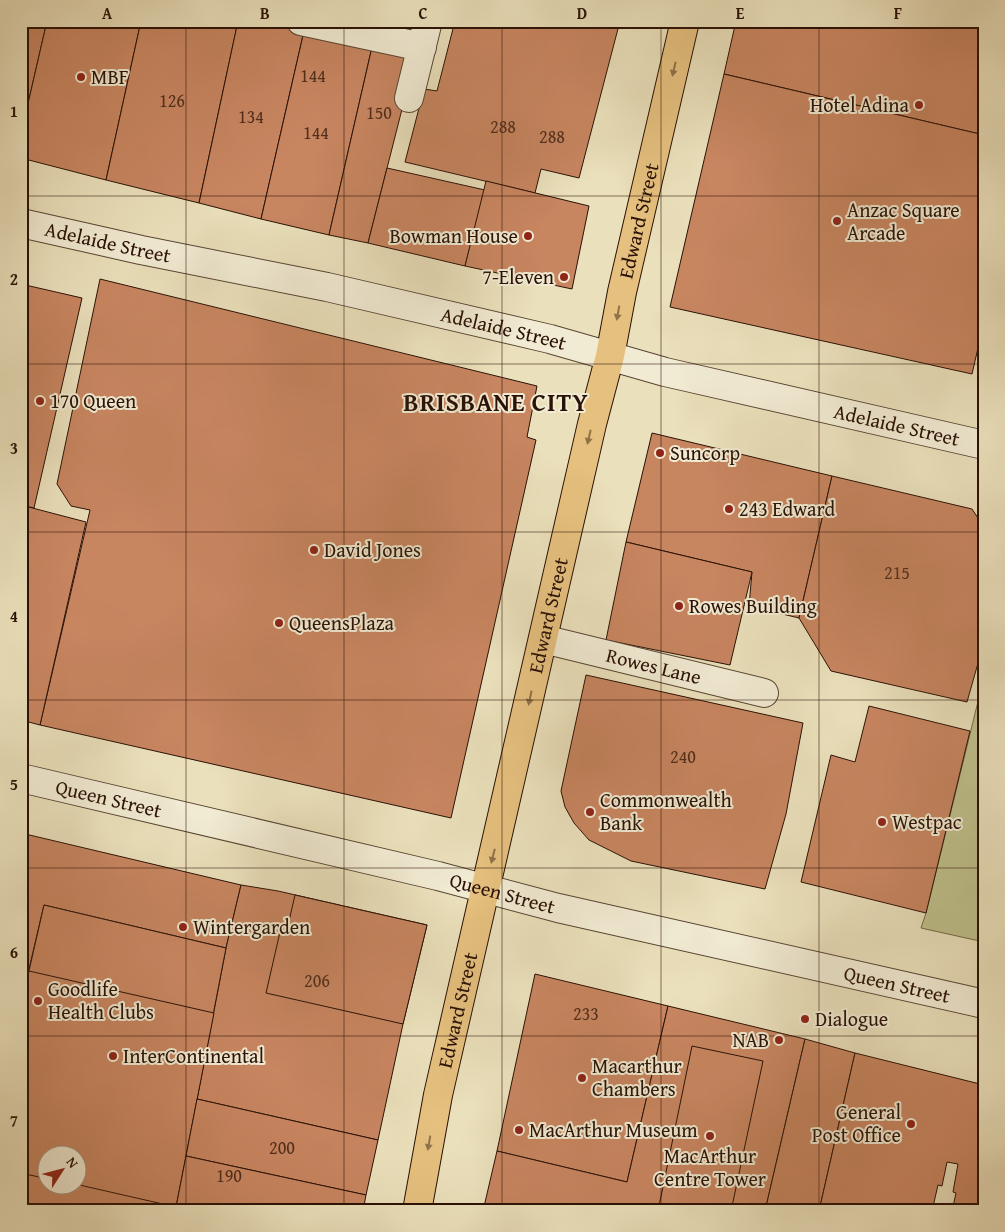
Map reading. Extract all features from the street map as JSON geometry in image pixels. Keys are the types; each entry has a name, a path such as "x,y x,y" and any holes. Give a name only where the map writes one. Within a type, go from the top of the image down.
{"main road":[{"name":"Edward Street","path":"417,1211 438,1095 592,424 610,356 622,292 685,21"}],"street":[{"path":"301,21 425,34 409,98"},
{"name":"Adelaide Street","path":"21,224 327,287 550,339 665,372 984,445"},
{"name":"Rowes Lane","path":"543,639 764,693"},
{"name":"Queen Street","path":"21,778 438,876 568,910 984,1004"}],"green space":[{"path":"984,677 984,942 921,928"}],"building":[{"path":"21,21 47,21 21,134"},
{"name":"MBF","path":"47,21 141,21 106,180 21,158 21,134"},
{"path":"141,21 238,21 199,203 106,180"},
{"path":"238,21 269,21 304,31 261,219 199,203"},
{"path":"344,21 422,21 417,39"},
{"path":"455,21 620,21 579,178 541,169 535,193 405,162 424,89 437,91"},
{"name":"Hotel Adina","path":"736,21 984,21 984,135 724,74"},
{"path":"304,31 372,47 329,235 261,219"},
{"path":"372,47 415,58 368,243 329,235"},
{"name":"Anzac Square Arcade","path":"724,74 984,135 984,322 972,374 670,307"},
{"path":"387,168 485,190 465,266 368,243"},
{"name":"Bowman House","path":"486,181 589,206 572,289 465,266"},
{"name":"QueensPlaza","path":"100,279 537,386 527,437 536,440 451,818 40,725 90,510 71,506 57,484"},
{"name":"170 Queen","path":"21,284 82,298 34,508 21,505"},
{"name":"243 Edward","path":"652,433 832,476 799,618 749,606 752,572 626,542"},
{"path":"832,476 972,509 984,527 984,642 967,702 831,671 799,618"},
{"path":"21,505 86,522 40,725 21,720"},
{"name":"Rowes Building","path":"626,542 752,572 730,665 606,640"},
{"path":"586,675 803,723 786,814 765,889 631,861 589,840 574,823 565,807 561,791"},
{"name":"Westpac","path":"869,706 970,731 926,913 801,882 831,755 855,762"},
{"name":"Wintergarden","path":"21,833 241,885 226,948 44,905 21,1003"},
{"path":"241,885 278,891 427,925 378,1140 197,1099 226,948"},
{"path":"295,895 427,925 403,1024 266,993 280,932 286,934"},
{"name":"InterContinental","path":"44,905 226,948 176,1207 194,1211 21,1211 21,1006"},
{"name":"InterContinental","path":"29,971 214,1013 176,1207 88,1187 88,1144 38,1144 38,1177 21,1173 21,1006"},
{"name":"Macarthur Chambers","path":"535,974 668,1006 627,1182 497,1151"},
{"path":"668,1006 805,1039 765,1211 483,1211 497,1151 627,1182"},
{"path":"805,1039 855,1053 819,1211 765,1211"},
{"name":"MacArthur Centre Tower","path":"692,1046 763,1061 731,1211 658,1211"},
{"name":"General Post Office","path":"855,1053 984,1085 984,1211 952,1211 956,1193 953,1192 958,1164 947,1162 942,1186 938,1185 932,1211 819,1211"},
{"path":"197,1099 378,1140 366,1195 186,1156"},
{"path":"186,1156 366,1195 363,1211 194,1211 176,1207"}],"place":[{"name":"MBF","path":"81,77"},
{"name":"Hotel Adina","path":"919,105"},
{"name":"Anzac Square Arcade","path":"837,221"},
{"name":"Bowman House","path":"528,236"},
{"name":"7-Eleven","path":"564,277"},
{"name":"170 Queen","path":"40,401"},
{"name":"Suncorp","path":"660,453"},
{"name":"243 Edward","path":"729,509"},
{"name":"David Jones","path":"314,550"},
{"name":"Rowes Building","path":"679,606"},
{"name":"QueensPlaza","path":"279,623"},
{"name":"Commonwealth Bank","path":"590,812"},
{"name":"Westpac","path":"882,822"},
{"name":"Wintergarden","path":"183,927"},
{"name":"Goodlife Health Clubs","path":"38,1001"},
{"name":"Dialogue","path":"805,1019"},
{"name":"NAB","path":"779,1040"},
{"name":"InterContinental","path":"113,1056"},
{"name":"Macarthur Chambers","path":"582,1078"},
{"name":"General Post Office","path":"911,1124"},
{"name":"MacArthur Museum","path":"519,1130"},
{"name":"MacArthur Centre Tower","path":"710,1136"}],"district":[{"name":"BRISBANE CITY","path":"496,402"}]}
